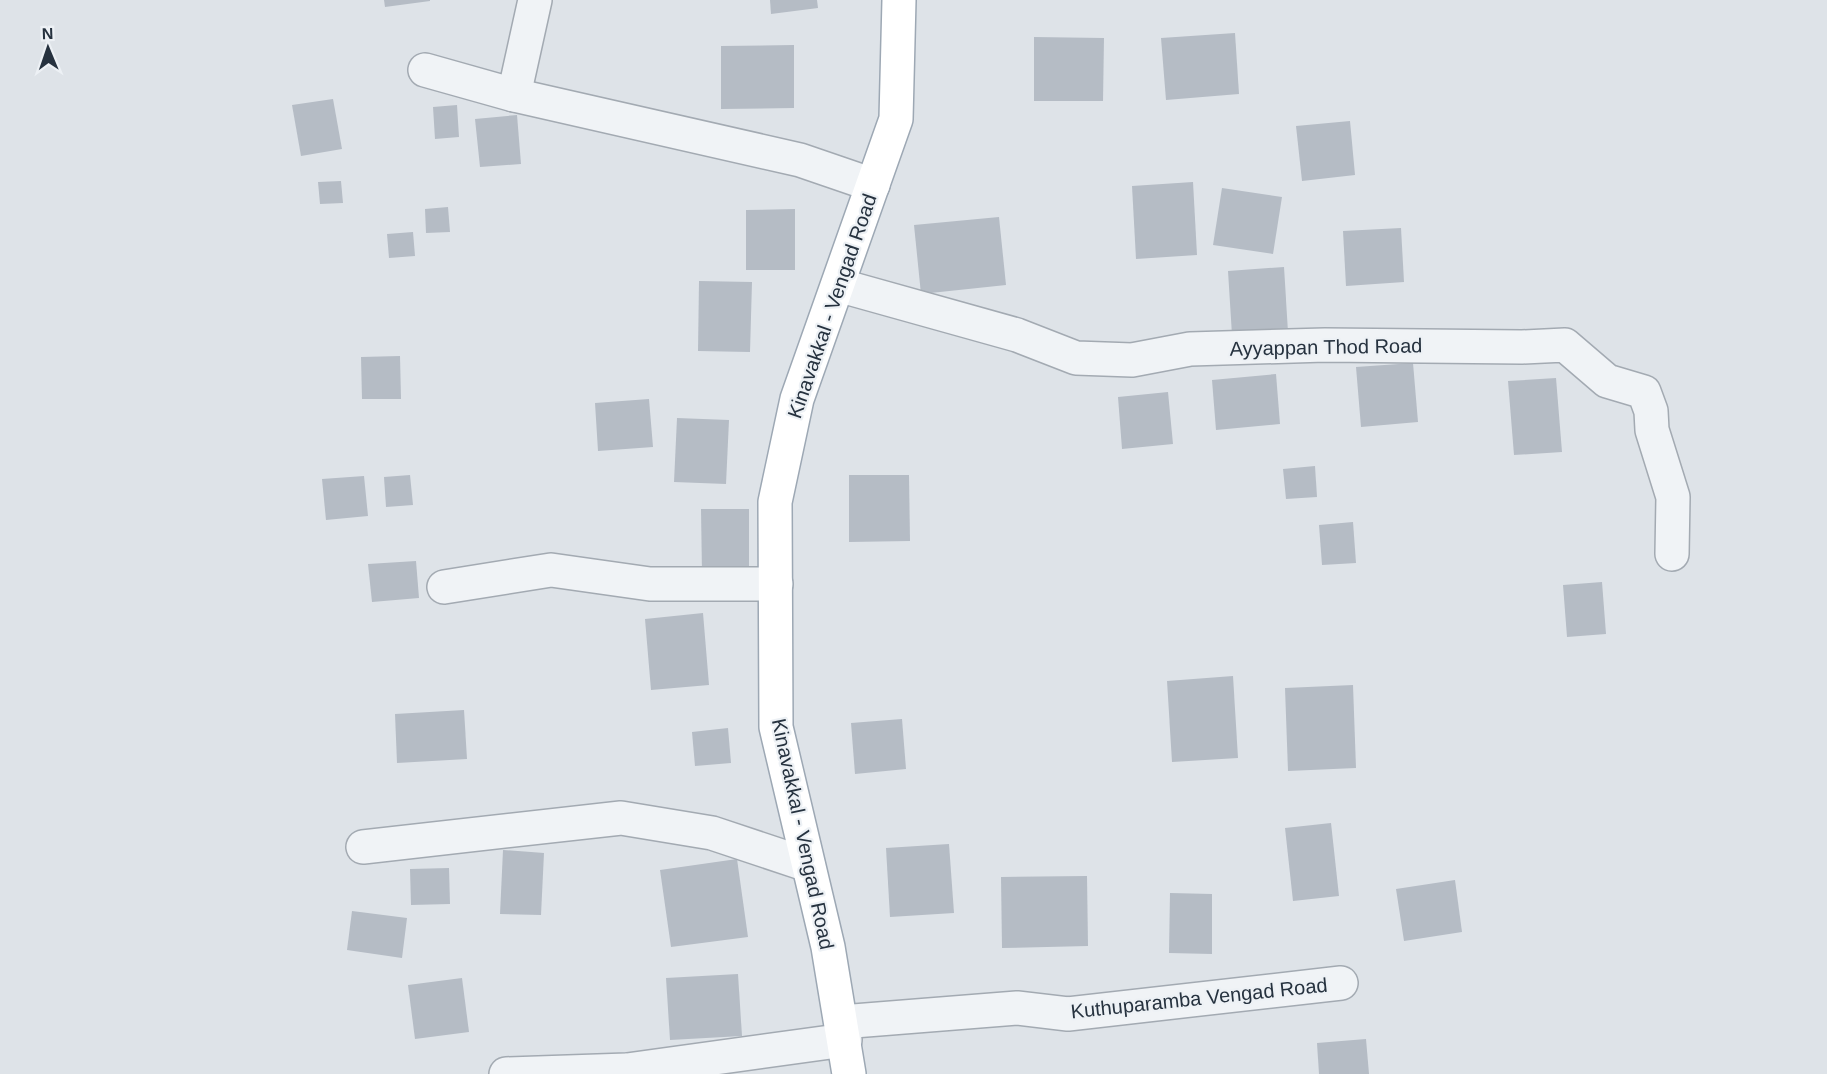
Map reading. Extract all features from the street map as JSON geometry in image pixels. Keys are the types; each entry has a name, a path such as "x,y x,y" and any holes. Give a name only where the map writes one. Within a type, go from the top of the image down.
{"main road":[{"name":"Kinavakkal - Vengad Road","path":"849,1074 828,947 776,727 776,502 797,399 896,119 899,0"}],"street":[{"path":"514,95 535,0"},
{"path":"425,70 514,95 800,160 873,185"},
{"name":"Ayyappan Thod Road","path":"838,285 1017,335 1076,358 1132,360 1190,350 1325,345 1522,347 1565,345 1607,381 1644,392 1651,411 1652,430 1673,497 1672,554"},
{"path":"444,586 551,570 650,584 776,584"},
{"path":"363,847 621,818 712,832 808,865"},
{"name":"Kuthuparamba Vengad Road","path":"506,1074 627,1070 843,1031 1017,1008 1068,1014 1341,983"}],"building":[{"path":"384,0 430,0 430,1 385,7"},
{"path":"770,0 817,0 818,8 771,14"},
{"path":"1235,33 1239,94 1166,100 1161,38"},
{"path":"1034,37 1104,38 1103,101 1034,101"},
{"path":"794,45 794,108 721,109 721,46"},
{"path":"333,99 342,149 301,156 292,105"},
{"path":"457,105 459,137 435,139 433,107"},
{"path":"517,115 521,164 480,167 475,119"},
{"path":"1350,121 1355,175 1302,181 1296,126"},
{"path":"341,181 343,203 320,204 318,182"},
{"path":"1193,182 1197,255 1136,259 1132,186"},
{"path":"1222,188 1282,197 1273,254 1213,245"},
{"path":"448,207 450,232 426,233 425,209"},
{"path":"795,209 795,270 746,270 746,210"},
{"path":"999,217 1006,285 921,294 914,225"},
{"path":"1401,228 1404,282 1346,286 1343,231"},
{"path":"413,232 415,256 389,258 387,234"},
{"path":"1284,267 1288,332 1232,335 1228,271"},
{"path":"699,281 752,282 750,352 698,351"},
{"path":"400,356 401,399 362,399 361,357"},
{"path":"1413,363 1418,422 1361,427 1356,367"},
{"path":"1276,374 1280,424 1216,430 1212,380"},
{"path":"1556,378 1562,452 1514,455 1508,381"},
{"path":"1168,392 1173,444 1122,449 1118,397"},
{"path":"649,399 653,447 598,451 595,403"},
{"path":"677,418 729,420 726,484 674,482"},
{"path":"1315,466 1317,497 1286,499 1283,469"},
{"path":"410,475 413,505 386,507 384,477"},
{"path":"849,475 909,475 910,541 849,542"},
{"path":"364,476 368,516 326,520 322,479"},
{"path":"701,509 749,509 749,574 702,574"},
{"path":"1353,522 1356,563 1322,565 1319,525"},
{"path":"416,561 419,598 372,602 368,564"},
{"path":"1602,582 1606,634 1567,637 1563,585"},
{"path":"703,613 709,685 651,690 645,619"},
{"path":"1233,676 1238,758 1172,762 1167,681"},
{"path":"1353,685 1356,768 1288,771 1285,688"},
{"path":"464,710 467,759 397,763 395,714"},
{"path":"902,719 906,769 855,774 851,723"},
{"path":"728,728 731,763 695,766 692,732"},
{"path":"1331,823 1339,896 1293,901 1285,828"},
{"path":"949,844 954,913 890,917 886,848"},
{"path":"503,850 544,853 541,915 500,914"},
{"path":"737,859 748,937 671,947 660,870"},
{"path":"449,868 450,904 411,905 410,869"},
{"path":"1087,876 1088,946 1002,948 1001,877"},
{"path":"1455,880 1462,932 1404,941 1396,889"},
{"path":"1170,893 1212,894 1212,954 1169,953"},
{"path":"352,911 407,918 402,958 347,950"},
{"path":"738,974 742,1036 670,1040 666,978"},
{"path":"462,978 469,1032 415,1039 408,985"},
{"path":"1366,1039 1369,1074 1319,1074 1317,1043"}]}
